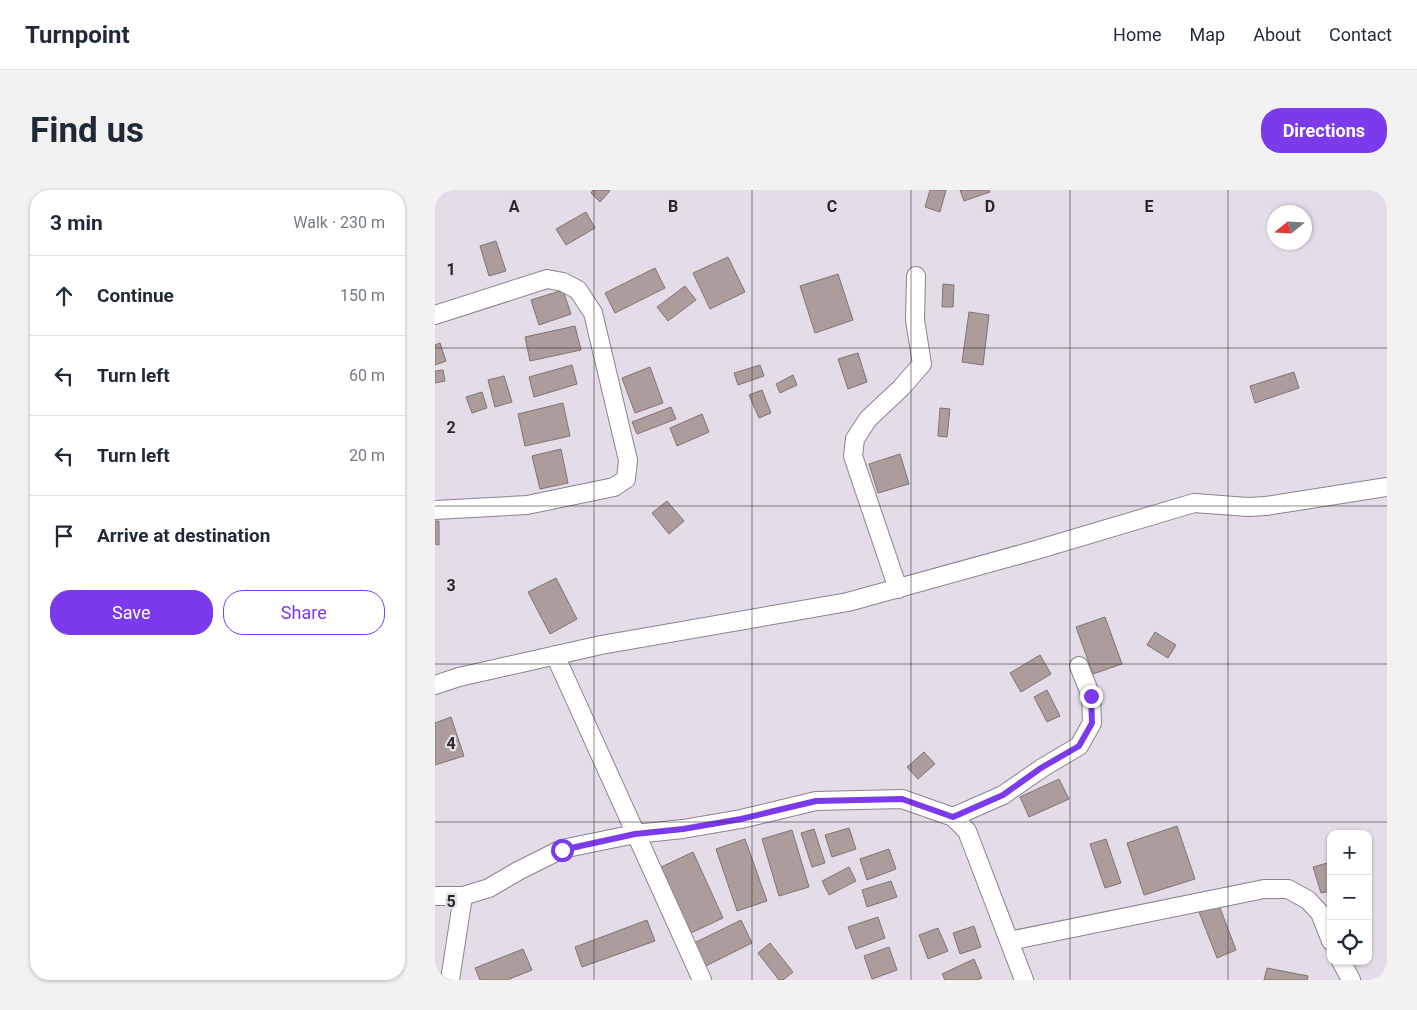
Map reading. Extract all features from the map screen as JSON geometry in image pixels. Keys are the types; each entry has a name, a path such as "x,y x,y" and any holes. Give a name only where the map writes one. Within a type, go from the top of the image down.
{"street":[{"path":"898,589 853,456 855,439 868,418 901,388 922,364 915,320 916,276"},
{"path":"435,315 547,279 563,282 578,290 593,313 628,460 626,479 614,487 527,506 435,510"},
{"path":"435,685 459,677 601,645 848,602 1194,503 1248,507 1267,506 1387,487"},
{"path":"555,655 703,980"},
{"path":"953,817 1003,795 1041,768 1079,746 1092,723 1091,696 1079,666"},
{"path":"435,896 463,896 489,888 518,871 562,850 635,834 683,829 741,819 816,801 902,799 953,817 967,831 1025,980"},
{"path":"1009,941 1264,888 1288,889 1308,900 1320,912 1327,930"},
{"path":"449,980 463,896"},
{"path":"1343,965 1351,980"}],"building":[{"path":"593,190 610,191 600,202 591,193"},
{"path":"930,190 946,190 940,212 925,207"},
{"path":"960,190 989,190 990,192 964,201"},
{"path":"586,212 595,228 566,245 556,229"},
{"path":"496,241 506,271 489,276 480,246"},
{"path":"728,257 745,292 710,309 693,273"},
{"path":"655,268 665,288 615,313 605,293"},
{"path":"838,274 853,320 815,333 800,286"},
{"path":"943,284 954,285 953,307 942,307"},
{"path":"685,286 696,300 668,321 657,307"},
{"path":"563,290 571,314 539,325 531,300"},
{"path":"969,312 989,315 983,365 962,362"},
{"path":"575,326 581,350 530,361 525,337"},
{"path":"440,343 446,361 435,365 435,345"},
{"path":"858,353 867,382 848,389 838,359"},
{"path":"572,365 577,384 534,397 529,377"},
{"path":"760,365 764,376 738,385 734,373"},
{"path":"650,367 663,403 635,413 622,378"},
{"path":"443,370 445,381 435,383 435,371"},
{"path":"1294,372 1299,388 1255,403 1250,386"},
{"path":"793,375 797,385 780,393 776,384"},
{"path":"504,376 512,402 495,407 488,380"},
{"path":"762,390 771,413 759,418 749,395"},
{"path":"482,392 487,408 472,413 466,397"},
{"path":"563,403 570,436 525,446 518,414"},
{"path":"671,407 676,419 637,434 632,422"},
{"path":"940,408 950,409 947,437 938,436"},
{"path":"702,414 709,432 677,446 670,428"},
{"path":"561,449 568,483 540,489 532,456"},
{"path":"900,454 909,484 878,493 869,464"},
{"path":"667,501 684,521 669,534 652,513"},
{"path":"435,521 439,521 439,545 435,544"},
{"path":"556,578 577,619 550,634 528,592"},
{"path":"1105,617 1122,664 1093,674 1076,627"},
{"path":"1155,632 1176,645 1168,658 1147,645"},
{"path":"1040,655 1051,674 1021,692 1010,673"},
{"path":"1047,690 1060,716 1047,722 1034,697"},
{"path":"451,717 464,756 435,765 435,723"},
{"path":"924,752 935,764 918,779 907,767"},
{"path":"1059,779 1069,799 1029,817 1020,797"},
{"path":"1177,826 1195,879 1144,895 1127,843"},
{"path":"849,828 856,849 832,857 825,835"},
{"path":"814,829 825,863 812,867 801,833"},
{"path":"792,830 809,887 779,896 762,839"},
{"path":"745,839 767,901 737,911 716,849"},
{"path":"1106,839 1121,883 1105,888 1090,844"},
{"path":"889,849 896,869 867,880 860,859"},
{"path":"693,852 723,918 689,934 659,868"},
{"path":"1327,863 1327,892 1321,893 1313,867"},
{"path":"849,867 856,881 829,895 822,881"},
{"path":"891,881 897,897 867,907 862,890"},
{"path":"1217,900 1236,950 1217,958 1197,907"},
{"path":"878,917 885,938 856,949 848,927"},
{"path":"647,920 655,941 582,967 575,947"},
{"path":"741,920 752,943 704,967 692,944"},
{"path":"974,926 981,947 960,954 953,933"},
{"path":"938,928 948,951 928,959 919,935"},
{"path":"770,943 793,972 783,980 779,980 758,953"},
{"path":"889,947 897,970 872,979 864,956"},
{"path":"523,949 532,970 507,980 480,980 475,968"},
{"path":"974,959 982,978 977,980 945,980 942,974"},
{"path":"1267,968 1308,976 1307,980 1264,980"}],"route":[{"path":"562,850 635,834 683,829 741,819 816,801 902,799 953,817 1003,795 1041,768 1079,746 1092,723 1091,696"}]}
